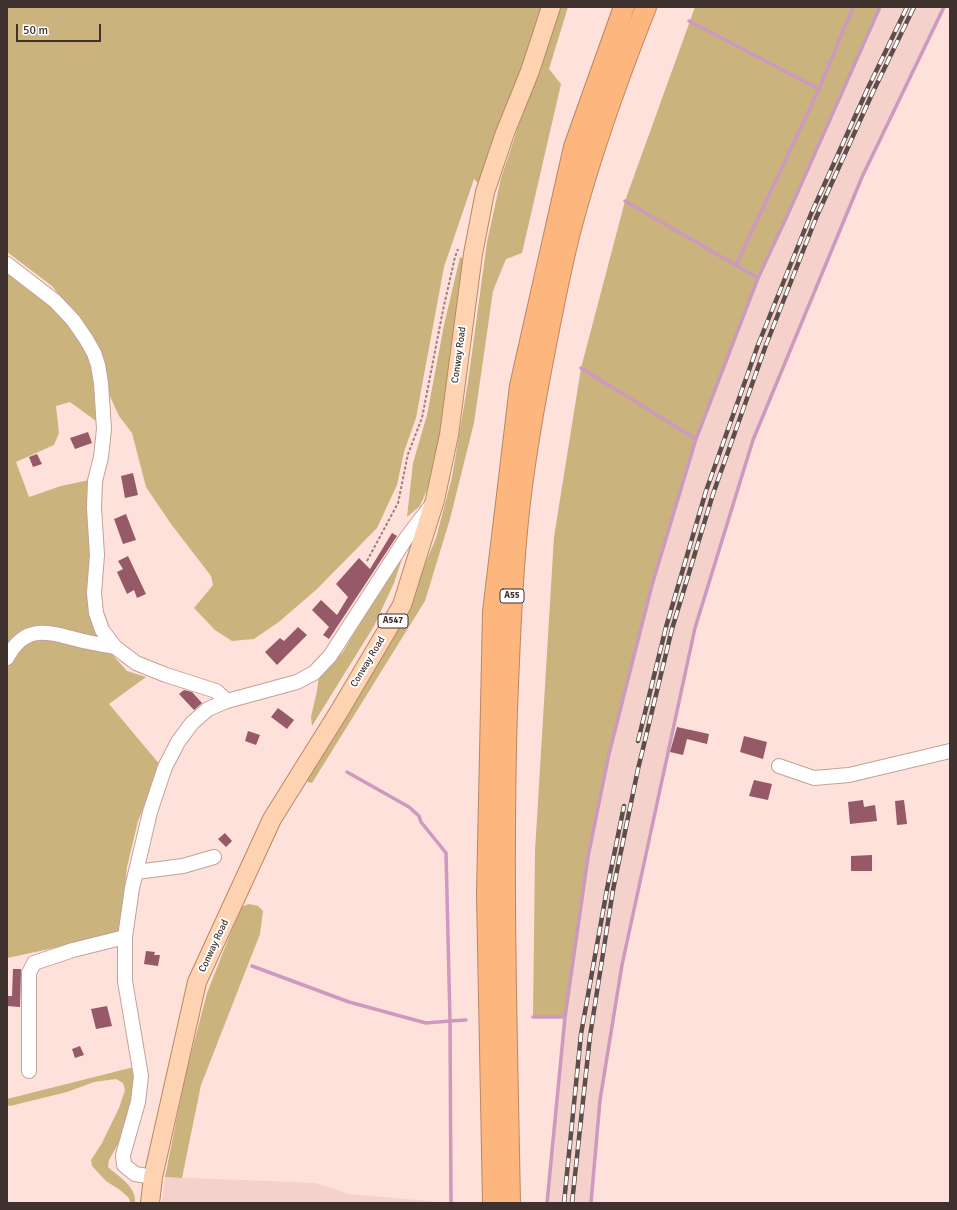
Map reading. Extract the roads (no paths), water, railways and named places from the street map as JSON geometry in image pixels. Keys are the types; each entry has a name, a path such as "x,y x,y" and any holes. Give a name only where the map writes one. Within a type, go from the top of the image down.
{"highway":[{"name":"A55","path":"493,1203 487,894 493,612 520,386 574,147 624,7"},
{"name":"A55","path":"510,1203 504,803 510,633 520,500 531,425 549,330 570,233 594,151 637,29 647,7"}],"main road":[{"name":"Conway Road","path":"150,1203 153,1176 197,982 272,819 340,710 402,605 435,500 449,435 473,254 485,192 505,133 530,71 551,7"}],"street":[{"path":"7,264 55,302 73,320 94,353 98,365 101,383 104,429 101,457 95,481 94,508 97,555 94,593 96,613 102,630 115,647 136,663 166,675 216,691 227,701"},
{"path":"153,1176 135,1174 124,1165 122,1155 138,1102 141,1076 126,981 125,937 136,872 150,812 165,768 178,742 192,723 208,709 227,701 297,682 314,673 330,656 407,537 435,500"},
{"path":"7,658 17,642 34,633 48,633 115,647"},
{"path":"779,766 814,778 849,775 950,751"},
{"path":"136,872 183,866 214,857"},
{"path":"29,1072 29,973 34,963 73,950 125,937"}],"waterway":[{"path":"736,265 819,89 853,7"},
{"path":"547,1203 565,1017 588,857 609,754 652,585 696,439 758,278 880,7"},
{"path":"591,1203 600,1100 622,965 695,628 753,440 862,177 944,7"},
{"path":"689,21 819,89"},
{"path":"625,201 758,278"},
{"path":"581,368 696,439"},
{"path":"252,966 349,1002 426,1023 450,1021 446,853 421,822 419,816 409,807 347,772"},
{"path":"533,1017 565,1017"},
{"path":"451,1203 450,1021 466,1020"}],"railway":[{"path":"638,741 666,627 706,491 758,345 811,214 867,90 907,7"},
{"path":"572,1203 590,1036 613,890 638,769 672,629 713,494 766,345 816,218 872,94 914,7"},
{"path":"564,1203 581,1034 607,889 624,806"}]}
